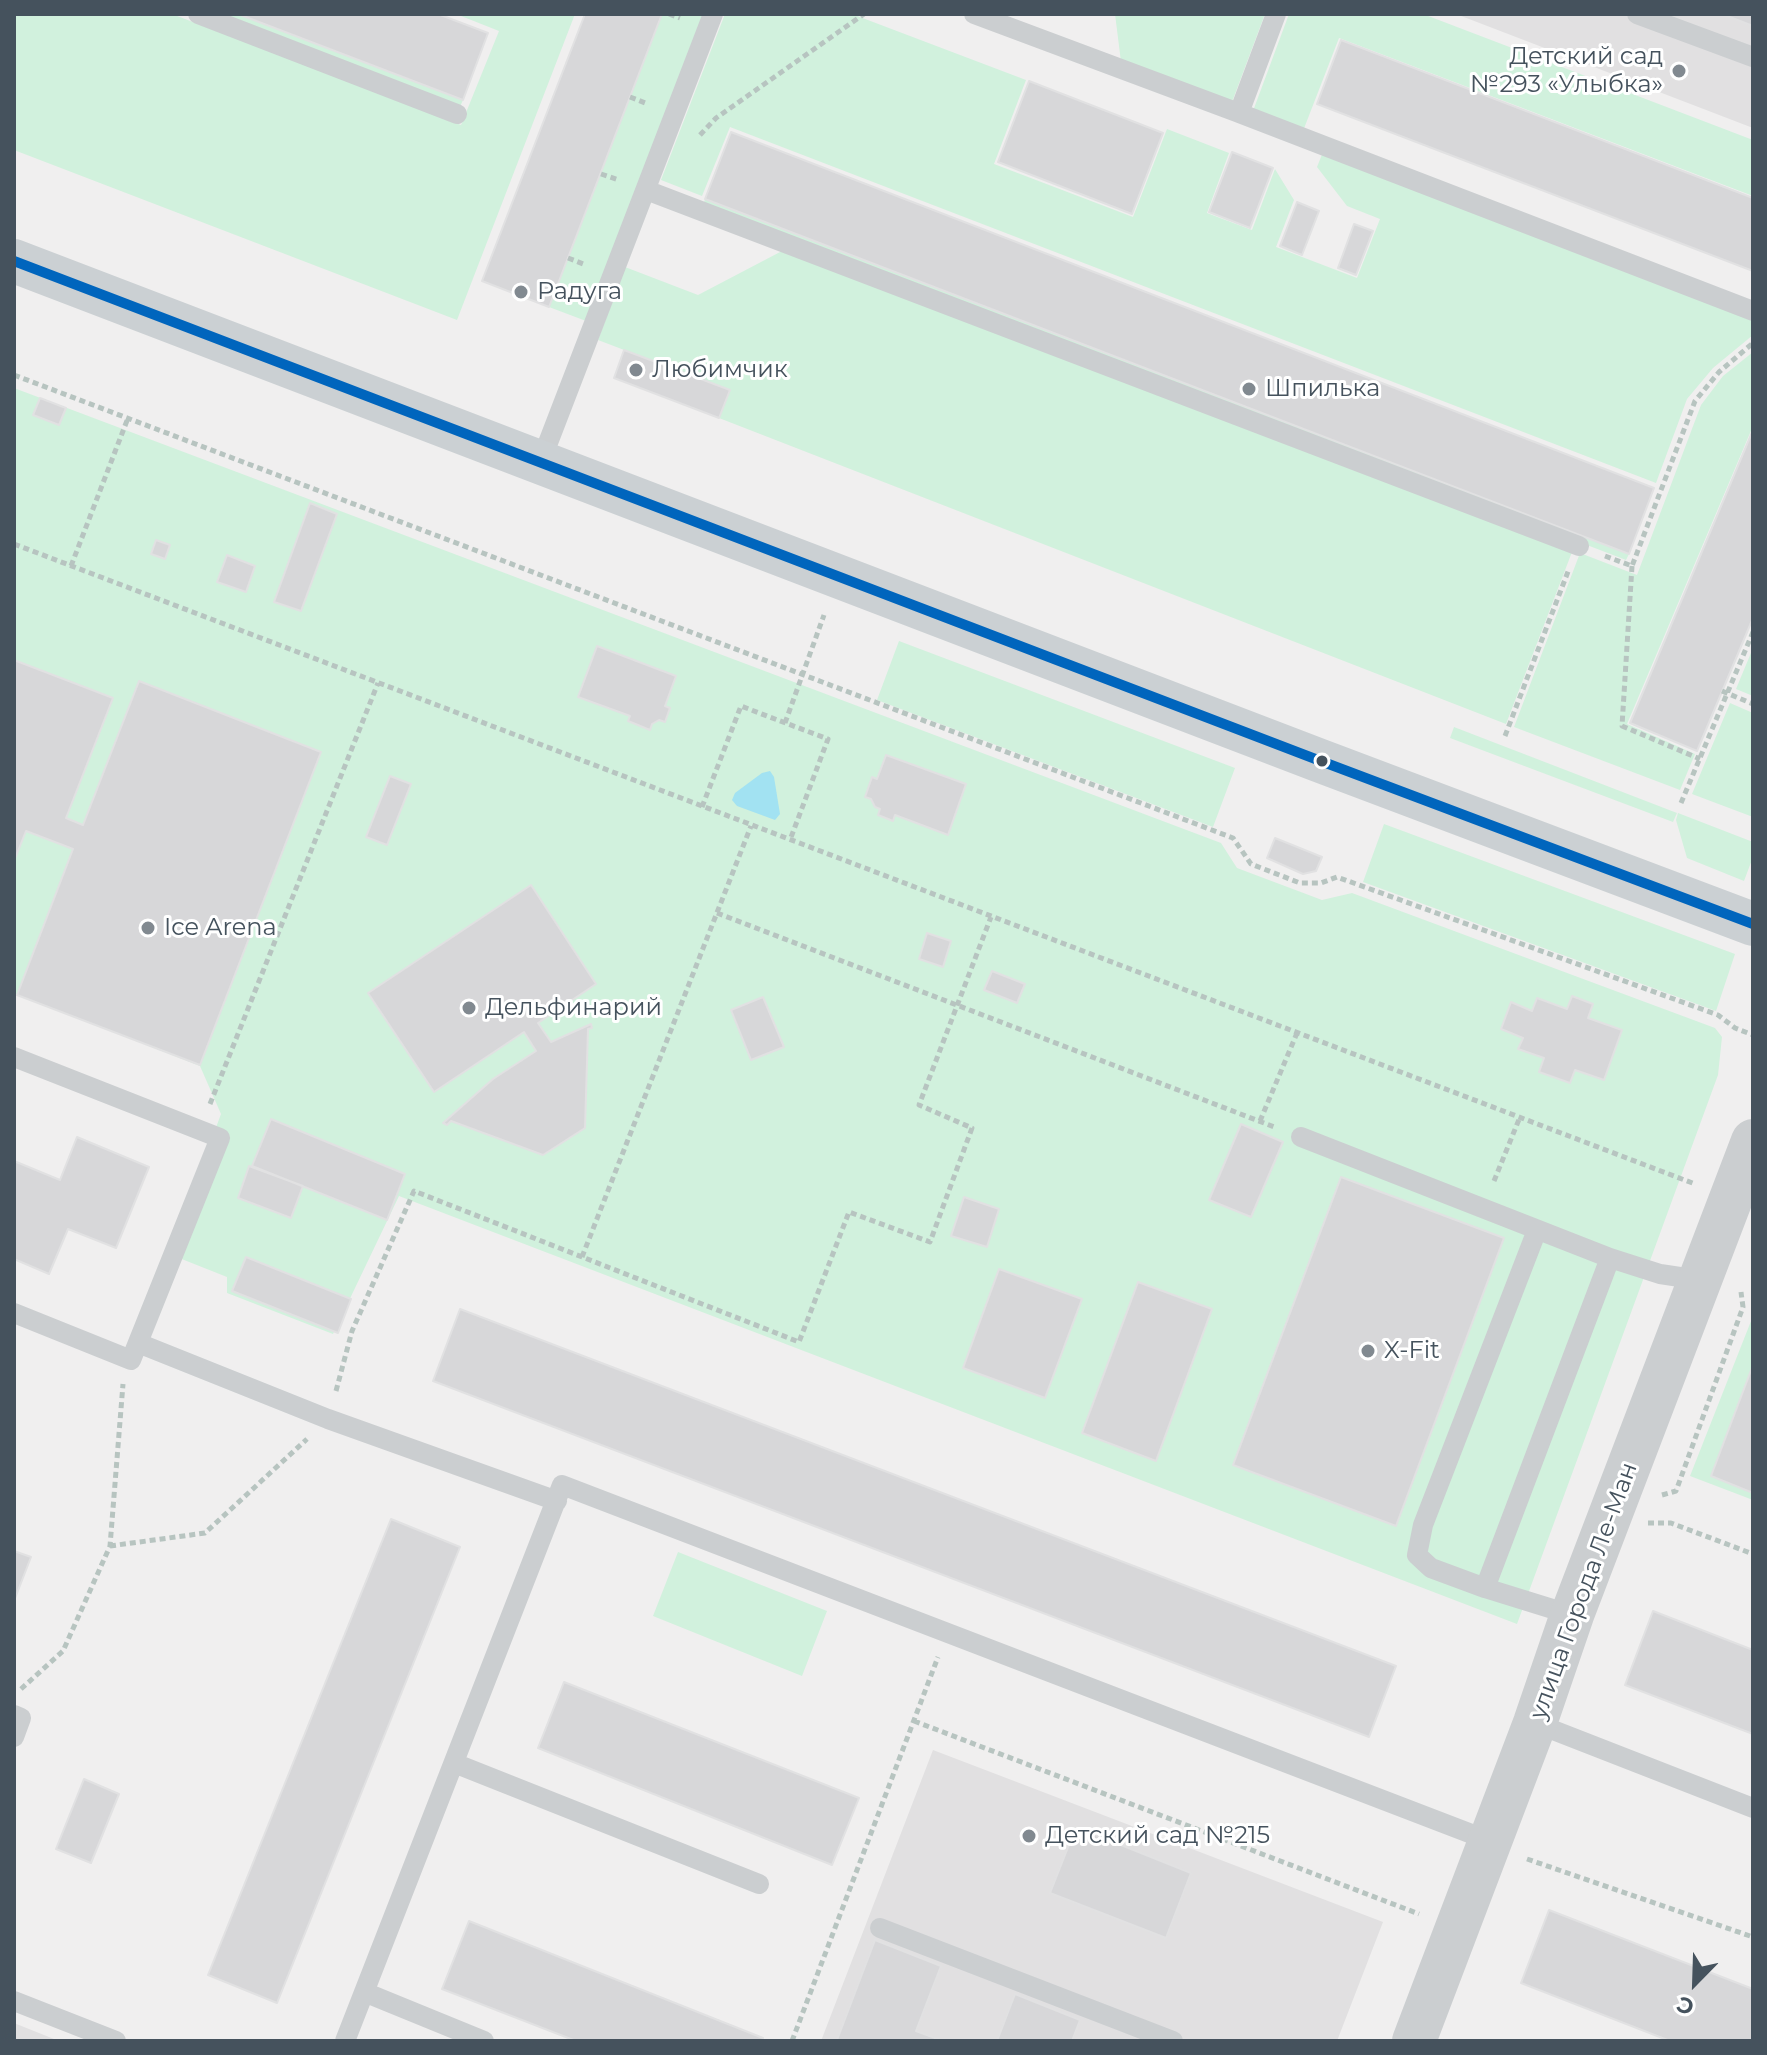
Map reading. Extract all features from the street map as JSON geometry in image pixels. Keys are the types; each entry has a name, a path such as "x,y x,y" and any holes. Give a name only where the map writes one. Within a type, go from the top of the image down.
{"main road":[{"path":"14,261 1753,924"}],"street":[{"name":"улица Города Ле-Ман","path":"1414,2041 1503,1848 1535,1723 1572,1615 1753,1141"}],"lane":[{"path":"198,14 457,114"},
{"path":"541,461 713,14"},
{"path":"974,14 1753,311"},
{"path":"1239,113 1276,14"},
{"path":"1637,14 1753,57"},
{"path":"646,190 1579,546"},
{"path":"14,1057 220,1138 135,1351"},
{"path":"1301,1137 1610,1258 1660,1274 1700,1280"},
{"path":"1537,1230 1423,1525 1417,1555 1431,1568 1572,1615"},
{"path":"1485,1588 1610,1258"},
{"path":"14,1313 135,1351 557,1501"},
{"path":"345,2041 562,1485 1503,1848"},
{"path":"14,1715 21,1718 14,1737"},
{"path":"1535,1723 1753,1808"},
{"path":"454,1763 759,1884"},
{"path":"880,1928 1173,2041"},
{"path":"364,1992 484,2041"},
{"path":"14,2001 116,2041"}],"path":[{"path":"696,139 716,118 864,14"},
{"path":"1700,759 1622,726 1632,566 1695,401 1719,372 1753,343"},
{"path":"14,375 1233,838 1251,864 1300,883 1321,883 1337,877 1718,1015 1735,1028 1753,1035"},
{"path":"71,566 128,418"},
{"path":"14,544 1732,1200"},
{"path":"1505,736 1579,546 1632,566"},
{"path":"785,723 839,576"},
{"path":"1681,803 1725,692 1753,632"},
{"path":"200,1131 378,683"},
{"path":"1725,692 1753,704"},
{"path":"702,807 741,706 828,739 790,840"},
{"path":"582,1257 751,826"},
{"path":"717,913 1301,1137"},
{"path":"110,1546 205,1533 328,1419 352,1331 414,1191 799,1342 849,1212 930,1242 972,1128 919,1105 991,917"},
{"path":"1260,1121 1297,1033"},
{"path":"1483,1208 1520,1117"},
{"path":"14,1695 63,1651 110,1546 122,1390 135,1351"},
{"path":"1614,1511 1646,1523 1671,1523 1753,1554"},
{"path":"792,2041 947,1633"},
{"path":"914,1721 1420,1914"},
{"path":"1503,1848 1753,1937"}],"shaded area":[{"name":"Детский сад №293 «Улыбка»","path":"1456,14 1753,14 1753,128"},
{"name":"Детский сад №215","path":"933,1750 1383,1922 1337,2041 821,2041"},
{"path":"14,2023 59,2041 14,2041"}],"green space":[{"path":"14,14 172,14 461,125 499,31 456,14 575,14 457,320 14,150"},
{"path":"212,14 239,14 463,100 459,109"},
{"path":"662,14 713,14 594,324 549,307"},
{"path":"725,14 852,14 1026,80 994,164 1133,217 1167,129 1229,153 1207,213 1252,230 1275,169 1294,200 1276,247 1357,278 1380,219 1347,206 1317,167 1323,152 1753,319 1753,335 1713,368 1687,399 1656,483 730,127 702,196 661,180"},
{"path":"1115,14 1265,14 1232,102 1121,62"},
{"path":"1289,14 1423,14 1753,140 1753,196 1339,38 1303,131 1253,111"},
{"path":"705,199 1629,554 1626,560 703,206"},
{"path":"782,251 1572,552 1506,724 719,418 729,390 598,340 625,267 698,295"},
{"path":"1753,352 1753,426 1627,724 1695,754 1680,790 1514,727 1580,553 1637,575 1701,405 1723,376"},
{"path":"14,388 1221,843 1237,868 1322,900 1352,893 1715,1028 1722,1037 1718,1075 1517,1624 399,1196 333,1334 227,1293 227,1277 169,1254 221,1114 200,1066 14,993"},
{"path":"899,641 1235,768 1213,827 877,700"},
{"path":"1753,648 1753,696 1736,689"},
{"path":"1730,703 1753,713 1753,817 1692,794"},
{"path":"1454,727 1677,813 1673,822 1450,738"},
{"path":"1678,813 1753,842 1753,857 1744,881 1687,858 1676,820"},
{"path":"1384,824 1735,954 1716,1011 1363,882"},
{"path":"1753,1316 1753,1500 1690,1476"},
{"path":"678,1552 827,1611 802,1676 653,1616"}],"water":[{"path":"770,771 774,777 780,814 775,820 737,806 732,800 735,793 762,773"}],"building":[{"path":"238,14 438,14 488,33 463,100"},
{"path":"585,14 662,14 549,307 482,281"},
{"path":"1722,14 1753,14 1753,26"},
{"path":"1341,40 1753,198 1753,271 1317,104"},
{"path":"1029,81 1163,133 1132,214 998,162"},
{"path":"731,132 1654,488 1629,554 705,199"},
{"path":"1232,152 1273,168 1250,228 1209,212"},
{"path":"1297,202 1319,211 1302,255 1280,246"},
{"path":"1354,224 1373,231 1356,275 1338,268"},
{"path":"624,350 730,390 719,418 614,378"},
{"path":"40,398 66,408 59,425 33,415"},
{"path":"1753,430 1753,618 1697,751 1630,723"},
{"path":"310,503 337,514 301,611 274,602"},
{"path":"156,540 170,545 165,559 151,554"},
{"path":"227,555 255,566 246,592 217,582"},
{"path":"597,646 676,676 665,706 670,708 665,722 659,720 652,724 650,730 628,721 630,716 578,697"},
{"name":"Ice Arena","path":"14,660 113,698 66,818 83,825 139,681 321,752 200,1065 17,995 73,849 26,831 14,861"},
{"path":"886,755 966,784 948,835 895,815 893,821 878,815 880,809 865,797 872,777 877,779"},
{"path":"390,776 411,784 387,845 366,837"},
{"path":"1275,838 1322,857 1316,871 1303,874 1267,858"},
{"name":"Дельфинарий","path":"531,885 596,984 538,1023 551,1042 591,1024 592,1028 588,1029 585,1128 543,1155 451,1121 447,1125 443,1123 493,1079 536,1051 524,1032 434,1092 368,993"},
{"path":"927,933 951,941 943,967 919,959"},
{"path":"992,971 1025,984 1017,1003 984,990"},
{"path":"1572,996 1593,1004 1588,1018 1622,1030 1604,1080 1575,1070 1570,1083 1539,1072 1544,1058 1518,1049 1523,1038 1501,1029 1511,1002 1532,1011 1537,998 1567,1009"},
{"path":"763,997 784,1047 751,1060 731,1010"},
{"path":"271,1119 405,1174 387,1220 252,1166"},
{"path":"1241,1124 1283,1142 1251,1217 1209,1200"},
{"path":"77,1137 149,1167 116,1248 68,1229 49,1274 14,1259 14,1161 60,1180"},
{"path":"249,1166 303,1186 291,1218 238,1198"},
{"name":"X-Fit","path":"1341,1177 1504,1238 1396,1526 1233,1465"},
{"path":"964,1197 999,1209 987,1247 951,1236"},
{"path":"246,1257 351,1299 338,1333 232,1291"},
{"path":"999,1269 1082,1299 1045,1398 963,1368"},
{"path":"1138,1282 1212,1309 1156,1461 1082,1433"},
{"path":"460,1309 1396,1666 1369,1737 433,1381"},
{"path":"1753,1365 1753,1493 1711,1476"},
{"path":"391,1519 460,1547 277,2003 208,1975"},
{"path":"14,1551 31,1557 14,1601"},
{"path":"1653,1611 1753,1650 1753,1734 1625,1685"},
{"path":"564,1682 859,1798 832,1865 538,1748"},
{"path":"84,1779 119,1794 91,1863 56,1849"},
{"path":"1076,1827 1191,1873 1166,1938 1050,1893"},
{"path":"1549,1910 1753,1989 1753,2041 1670,2041 1521,1983"},
{"path":"469,1921 763,2038 762,2041 576,2041 442,1989"},
{"path":"875,1940 941,1966 916,2031 943,2041 837,2040"},
{"path":"1015,1994 1080,2020 1072,2041 997,2041"}],"transit line":[{"path":"14,261 1753,924"}],"place":[{"name":"Детский сад №293 «Улыбка»","path":"1679,71"},
{"name":"Радуга","path":"521,292"},
{"name":"Любимчик","path":"636,370"},
{"name":"Шпилька","path":"1249,389"},
{"name":"Ice Arena","path":"148,928"},
{"name":"Дельфинарий","path":"469,1008"},
{"name":"X-Fit","path":"1368,1351"},
{"name":"Детский сад №215","path":"1029,1836"}]}
